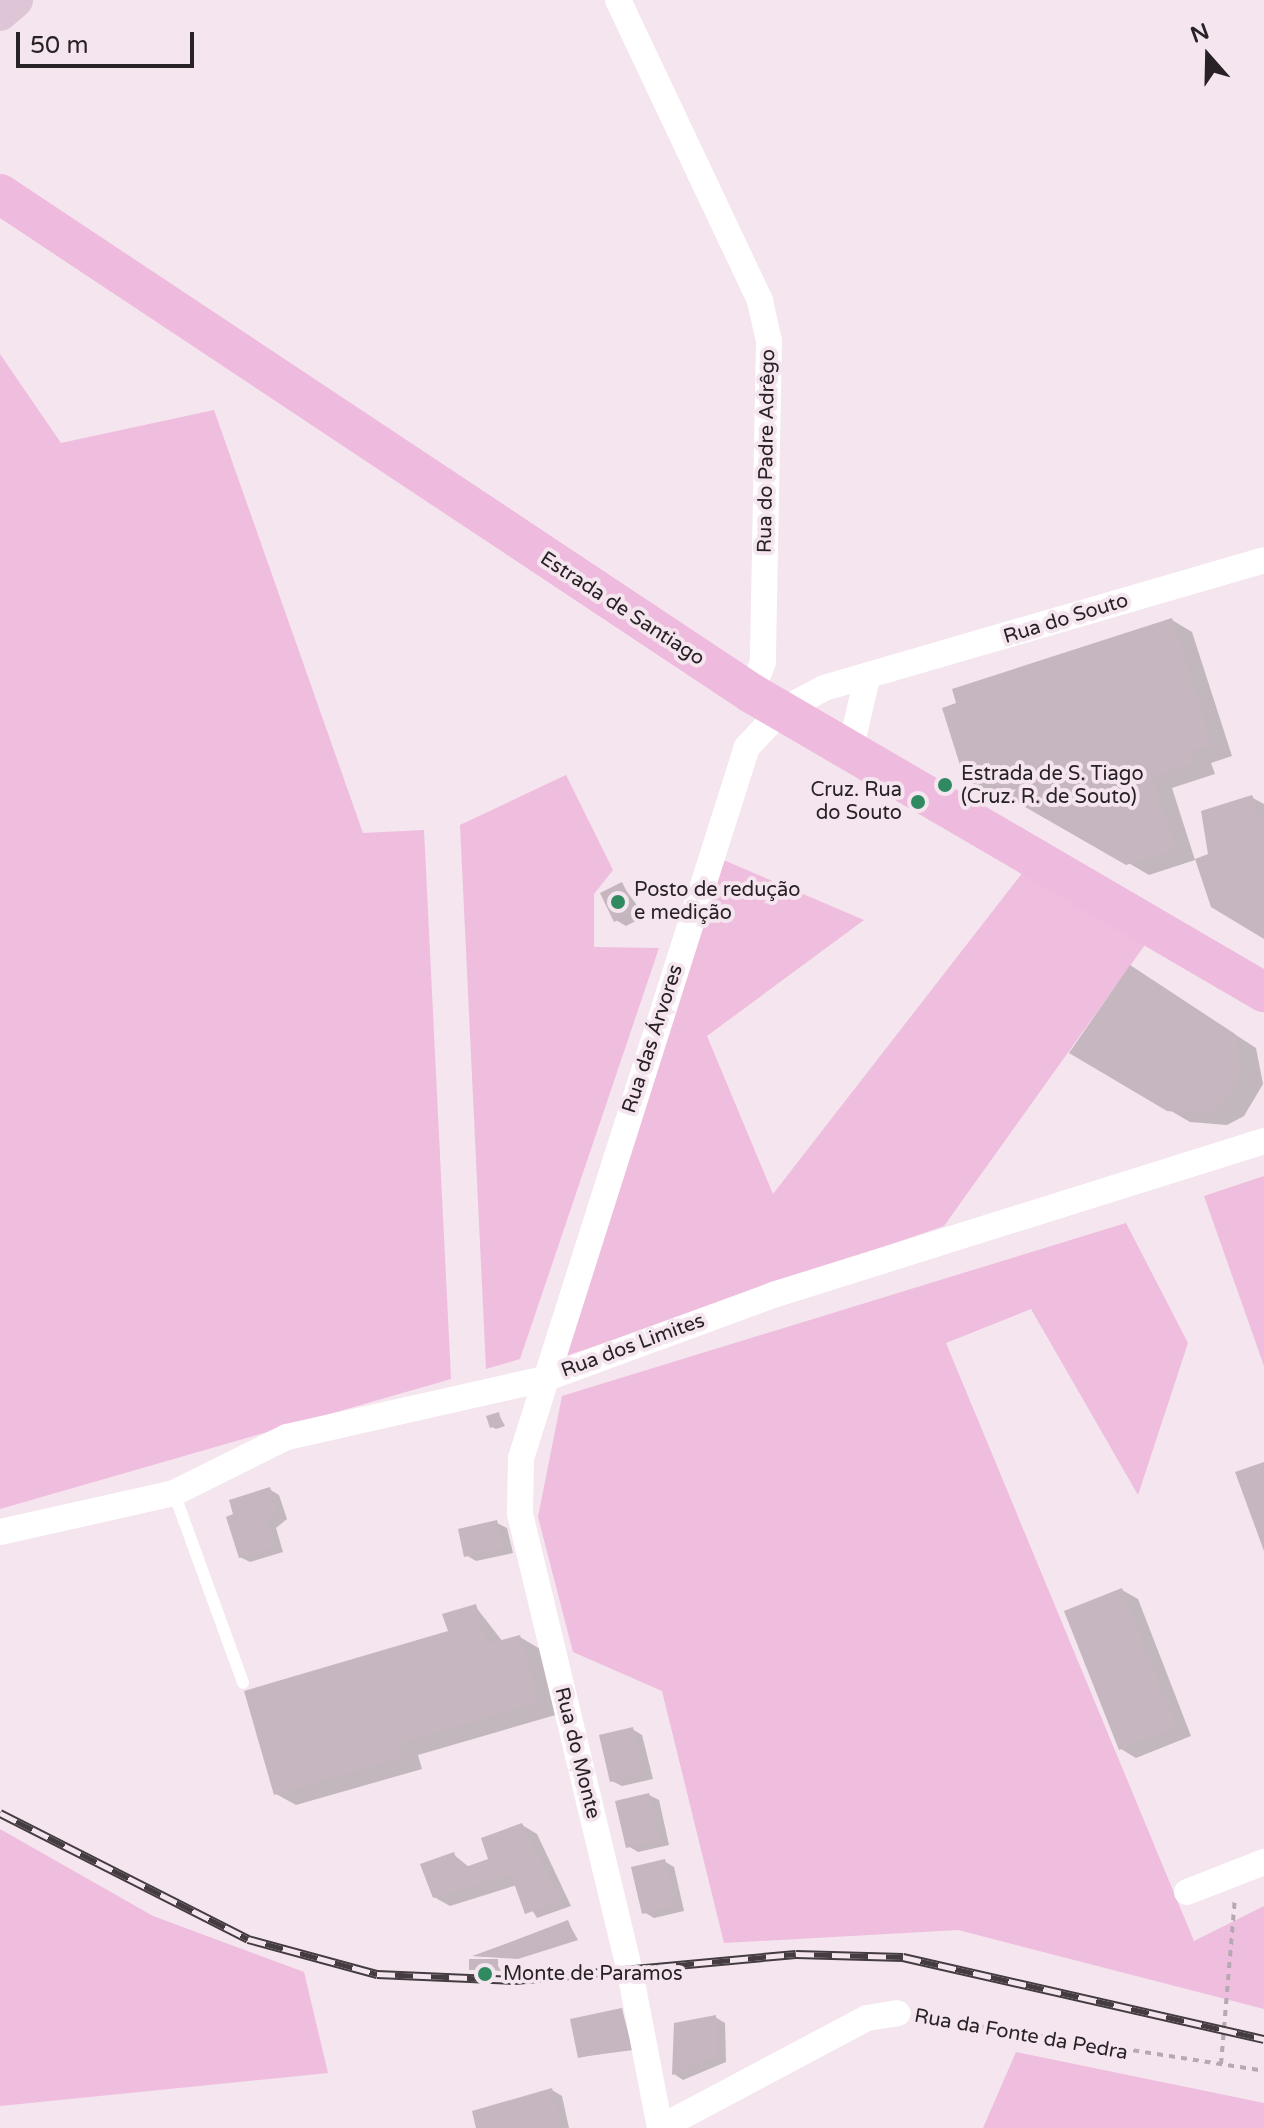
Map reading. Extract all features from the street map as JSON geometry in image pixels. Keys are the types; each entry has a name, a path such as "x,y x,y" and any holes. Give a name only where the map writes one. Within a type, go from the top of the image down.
{"main road":[{"path":"0,13 15,0"},
{"name":"Estrada de Santiago","path":"0,194 766,702 1264,992"}],"street":[{"name":"Rua do Padre Adrêgo","path":"618,0 760,301 769,341 763,662 766,702"},
{"name":"Rua do Souto","path":"766,702 867,678 1264,560"},
{"path":"850,751 867,678"},
{"name":"Rua das Árvores","path":"544,1379 747,747 766,702"},
{"name":"Rua dos Limites","path":"0,1532 174,1493 287,1437 544,1379 773,1295 1264,1141"},
{"name":"Rua do Monte","path":"544,1379 521,1458 520,1513 630,1972 660,2128"},
{"path":"1187,1892 1264,1862"},
{"name":"Rua da Fonte da Pedra","path":"660,2128 867,2018 898,2013"}],"lane":[{"path":"174,1493 243,1683"}],"path":[{"path":"1221,2064 1236,1872"},
{"name":"Rua da Fonte da Pedra","path":"898,2013 1264,2071"}],"shaded area":[{"path":"0,354 61,443 214,410 363,833 424,830 451,1379 0,1509"},
{"path":"566,775 613,870 594,894 594,947 659,948 520,1359 486,1369 460,825"},
{"path":"721,859 864,920 707,1036 773,1194 1023,872 1147,942 944,1226 563,1357"},
{"path":"1264,1176 1264,1366 1204,1196"},
{"path":"1126,1223 1188,1343 1138,1495 1031,1309 946,1343 1194,1941 1264,1906 1264,2009 958,1930 724,1943 662,1691 573,1652 538,1517 562,1396"},
{"path":"0,1829 153,1916 304,1972 328,2073 0,2106"},
{"path":"1016,2052 1264,2103 1264,2128 983,2128"}],"building":[{"path":"1172,618 1212,745 1192,751 1195,763 1152,777 1176,849 1126,865 999,792 993,772 965,781 942,708 956,703 952,689"},
{"path":"1252,795 1264,824 1264,939 1211,907 1195,859 1208,854 1201,811"},
{"name":"Posto de redução e medição","path":"622,882 636,911 614,922 600,893"},
{"path":"1130,965 1235,1034 1243,1072 1223,1105 1206,1114 1167,1111 1069,1053"},
{"path":"499,1412 502,1424 490,1428 486,1416"},
{"path":"1264,1462 1264,1551 1235,1472"},
{"path":"270,1487 278,1513 267,1522 275,1547 239,1558 226,1517 233,1514 229,1500"},
{"path":"497,1520 504,1548 464,1557 458,1529"},
{"path":"1122,1588 1177,1727 1119,1750 1064,1611"},
{"path":"476,1604 487,1644 520,1635 540,1702 398,1744 403,1757 274,1795 244,1691 448,1631 442,1614"},
{"path":"633,1727 644,1774 610,1782 599,1735"},
{"path":"649,1793 660,1840 626,1848 615,1801"},
{"path":"522,1823 562,1901 525,1914 511,1875 433,1898 420,1864 454,1852 460,1869 488,1859 481,1838"},
{"path":"665,1859 676,1906 642,1914 631,1867"},
{"path":"568,1920 575,1938 513,1958 474,1956"},
{"path":"469,1959 498,1959 498,1970 469,1970"},
{"path":"622,2008 630,2048 578,2058 570,2019"},
{"path":"716,2015 717,2056 672,2075 674,2023"},
{"path":"552,2088 561,2128 476,2128 472,2111"}],"railway":[{"path":"0,1813 248,1939 377,1974 515,1980 796,1954 903,1957 1264,2039"}],"place":[{"name":"Estrada de S. Tiago (Cruz. R. de Souto)","path":"945,785"},
{"name":"Cruz. Rua do Souto","path":"918,802"},
{"name":"Posto de redução e medição","path":"618,902"},
{"name":"Monte de Paramos","path":"485,1974"}]}
